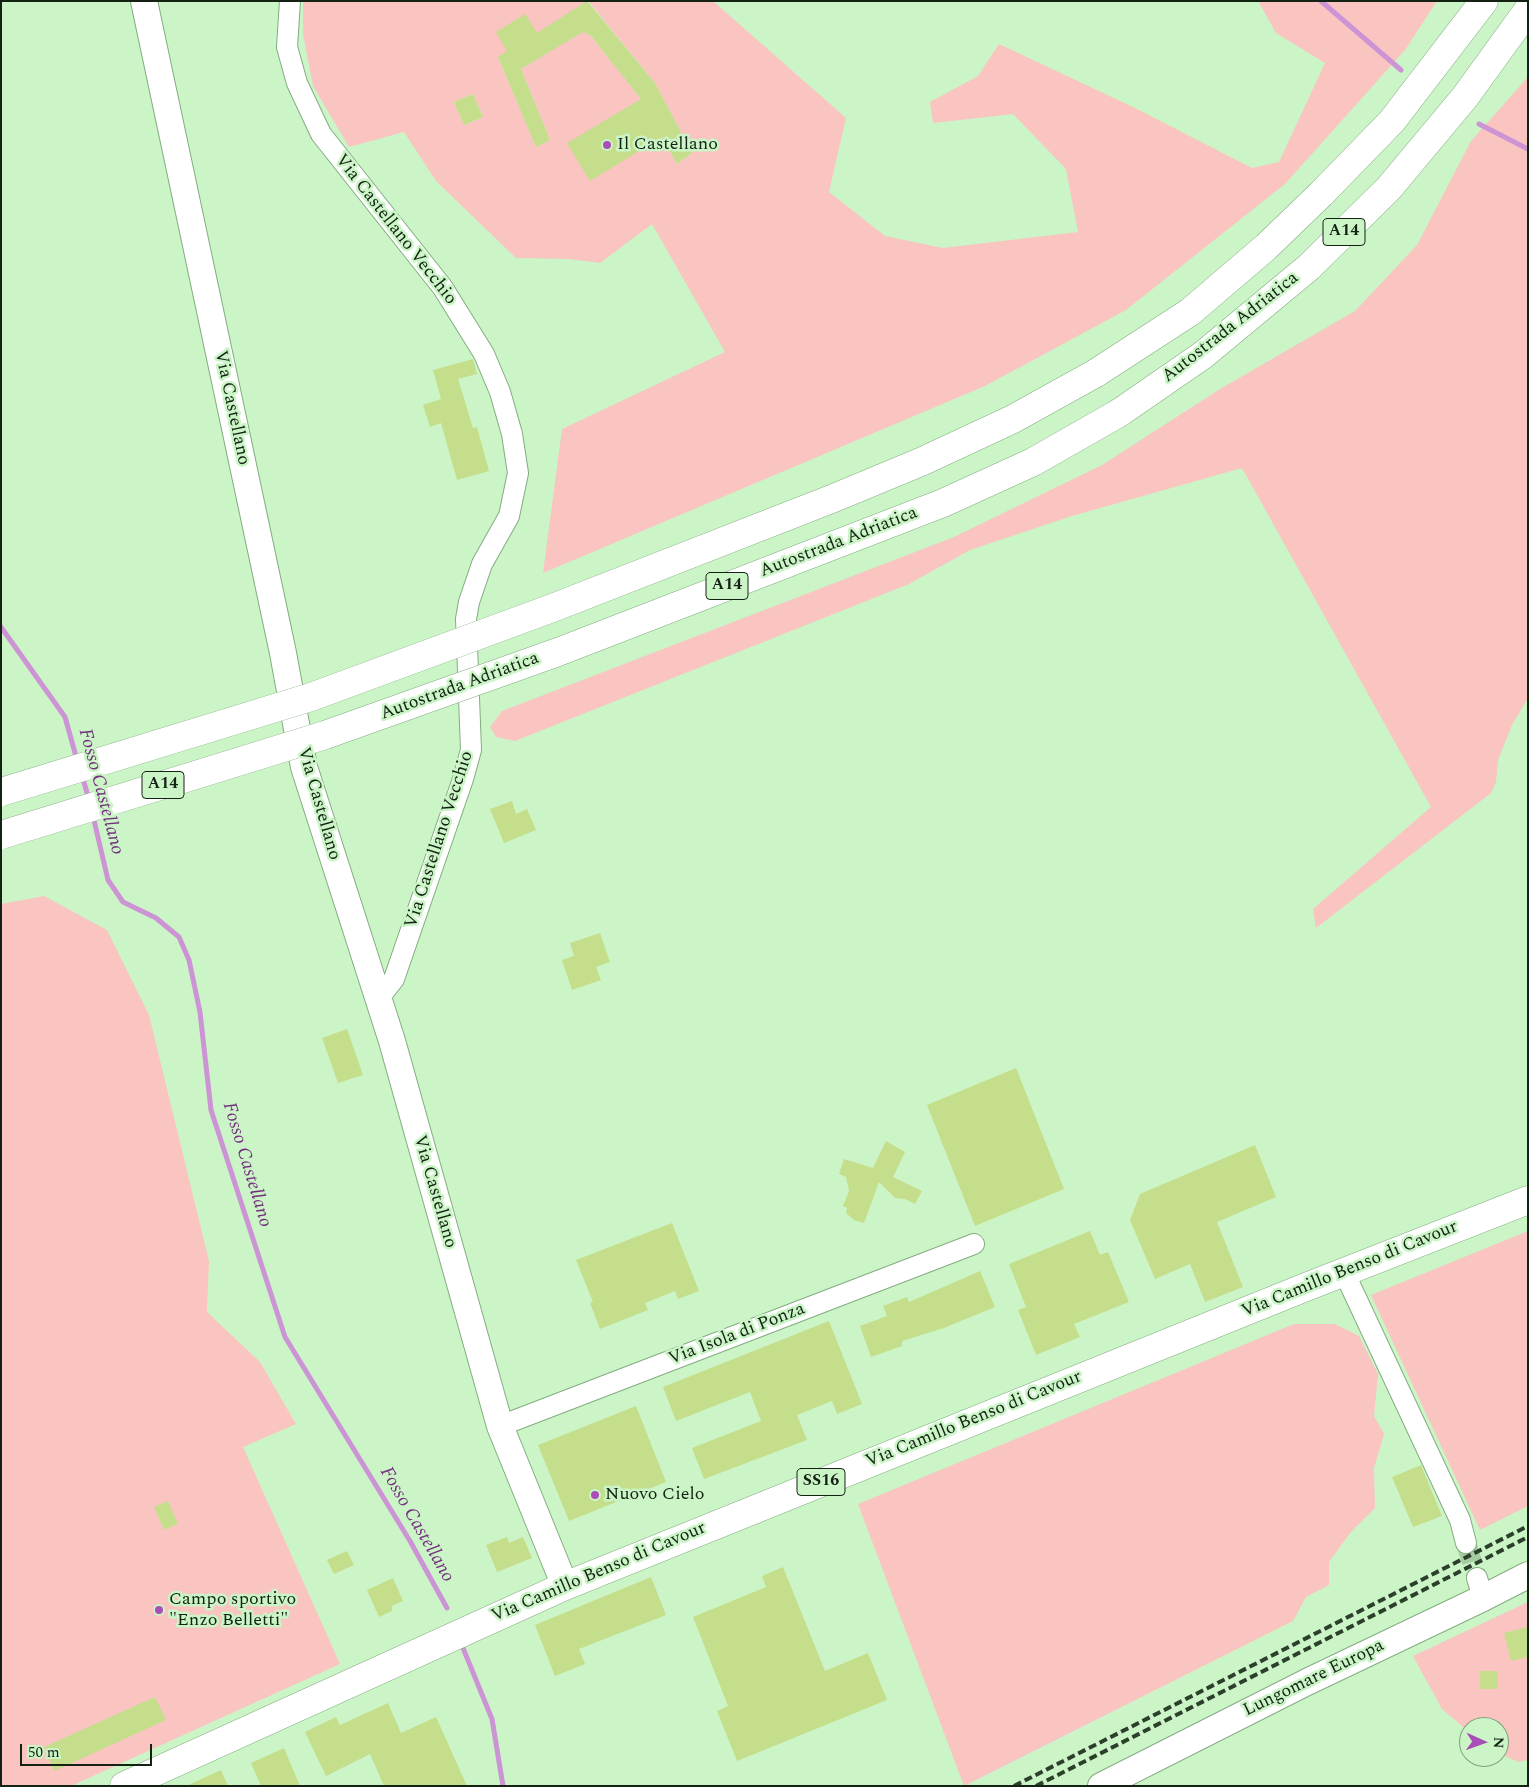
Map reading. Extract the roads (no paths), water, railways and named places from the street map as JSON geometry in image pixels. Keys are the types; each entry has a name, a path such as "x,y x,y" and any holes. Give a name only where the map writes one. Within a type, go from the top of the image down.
{"main road":[{"name":"A14","path":"1,792 311,697 555,608 834,498 923,461 1013,419 1096,373 1190,312 1266,247 1392,121 1484,1"},
{"name":"Autostrada Adriatica","path":"1,835 325,735 558,652 943,503 1033,462 1119,413 1203,355 1316,260 1389,188 1465,97 1528,10"},
{"name":"Via Camillo Benso di Cavour","path":"124,1786 565,1586 1344,1272 1528,1200"}],"street":[{"name":"Via Castellano","path":"144,1 274,607 304,767 379,998 500,1426 565,1586"},
{"name":"Via Castellano Vecchio","path":"290,1 287,47 297,83 321,134 444,288 484,354 500,392 512,434 518,473 509,516 482,564 469,602 466,618 471,750 394,979 379,998"},
{"name":"Via Isola di Ponza","path":"500,1426 974,1244"},
{"path":"1344,1272 1460,1520 1466,1543"},
{"name":"Lungomare Europa","path":"1101,1786 1307,1682 1480,1588 1528,1575"}],"waterway":[{"path":"1321,1 1401,70"},
{"path":"1479,124 1528,149"},
{"name":"Fosso Castellano","path":"1,627 65,717 77,760"},
{"name":"Fosso Castellano","path":"82,775 89,800"},
{"name":"Fosso Castellano","path":"93,816 108,880 123,902 156,918 179,937 189,960 200,1012 211,1110 285,1337 410,1541 447,1608"},
{"name":"Fosso Castellano","path":"463,1648 492,1719 503,1786"}],"tunnel":[{"path":"1466,1543 1477,1578"}],"railway":[{"path":"1014,1786 1528,1526"},
{"path":"1036,1786 1528,1537"}],"place":[{"name":"Il Castellano","path":"607,145"},
{"name":"Nuovo Cielo","path":"595,1495"},
{"name":"Campo sportivo \"Enzo Belletti\"","path":"159,1610"}]}
